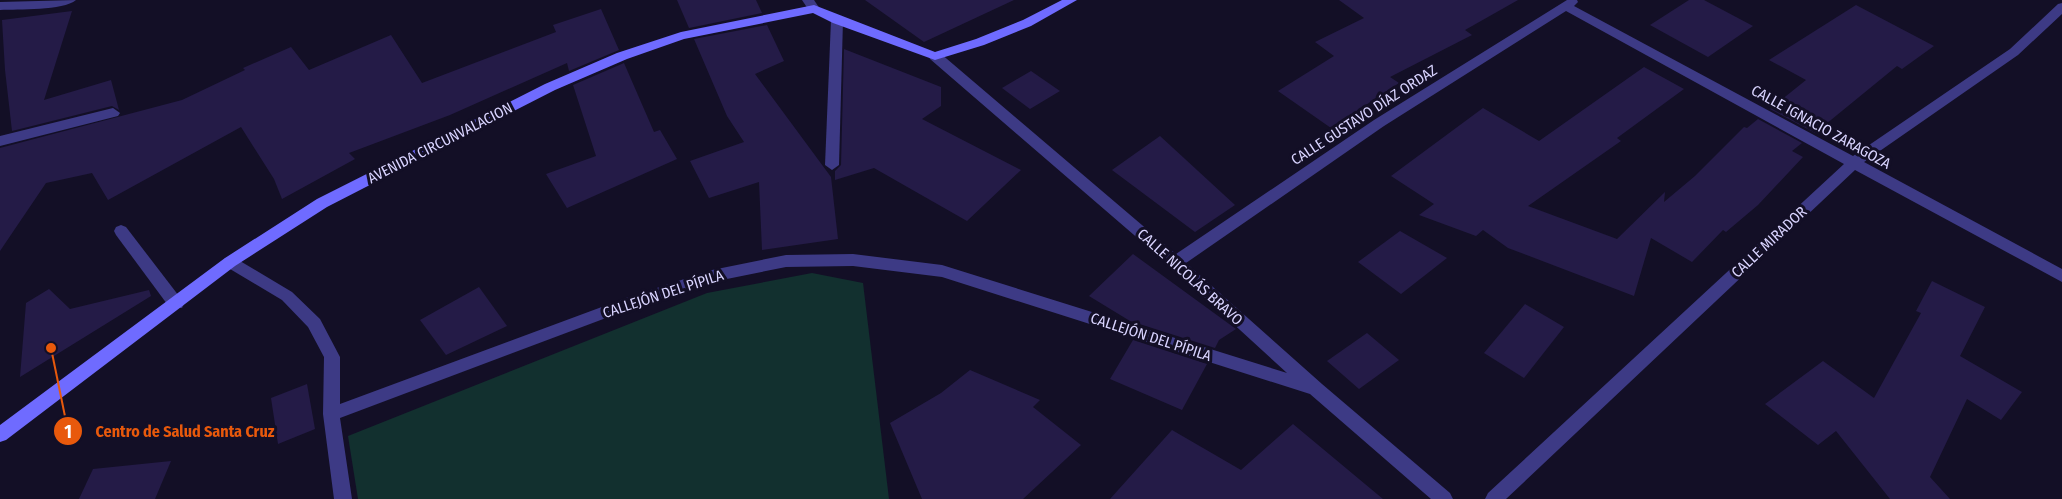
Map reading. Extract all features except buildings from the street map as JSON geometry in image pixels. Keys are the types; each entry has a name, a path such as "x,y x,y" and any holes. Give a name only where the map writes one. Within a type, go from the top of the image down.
{"street":[{"path":"0,6 38,5 70,0"},
{"path":"935,56 980,42 1017,27 1071,0"},
{"name":"CALLE IGNACIO ZARAGOZA","path":"1570,3 1853,163 2062,276"},
{"name":"CALLE GUSTAVO DÍAZ ORDAZ","path":"1175,262 1379,123 1570,3"},
{"name":"AVENIDA CIRCUNVALACION","path":"0,435 230,262 322,202 550,87 622,56 681,36 811,4 837,20 935,56"},
{"name":"CALLE MIRADOR","path":"1494,499 1853,163 2014,52 2062,7"},
{"path":"832,165 837,20"},
{"name":"CALLE NICOLÁS BRAVO","path":"935,56 1175,262 1316,389 1444,499"},
{"path":"0,141 113,112"},
{"path":"121,231 176,304"},
{"name":"CALLEJÓN DEL PÍPILA","path":"331,414 632,302 712,276 786,261 853,260 942,271 1316,389"},
{"path":"230,262 287,296 314,323 332,357 331,414 343,499"}],"green space":[{"path":"812,273 863,283 889,499 358,499 348,436 707,293"}],"place":[{"name":"Centro de Salud Santa Cruz","path":"51,348"}]}
